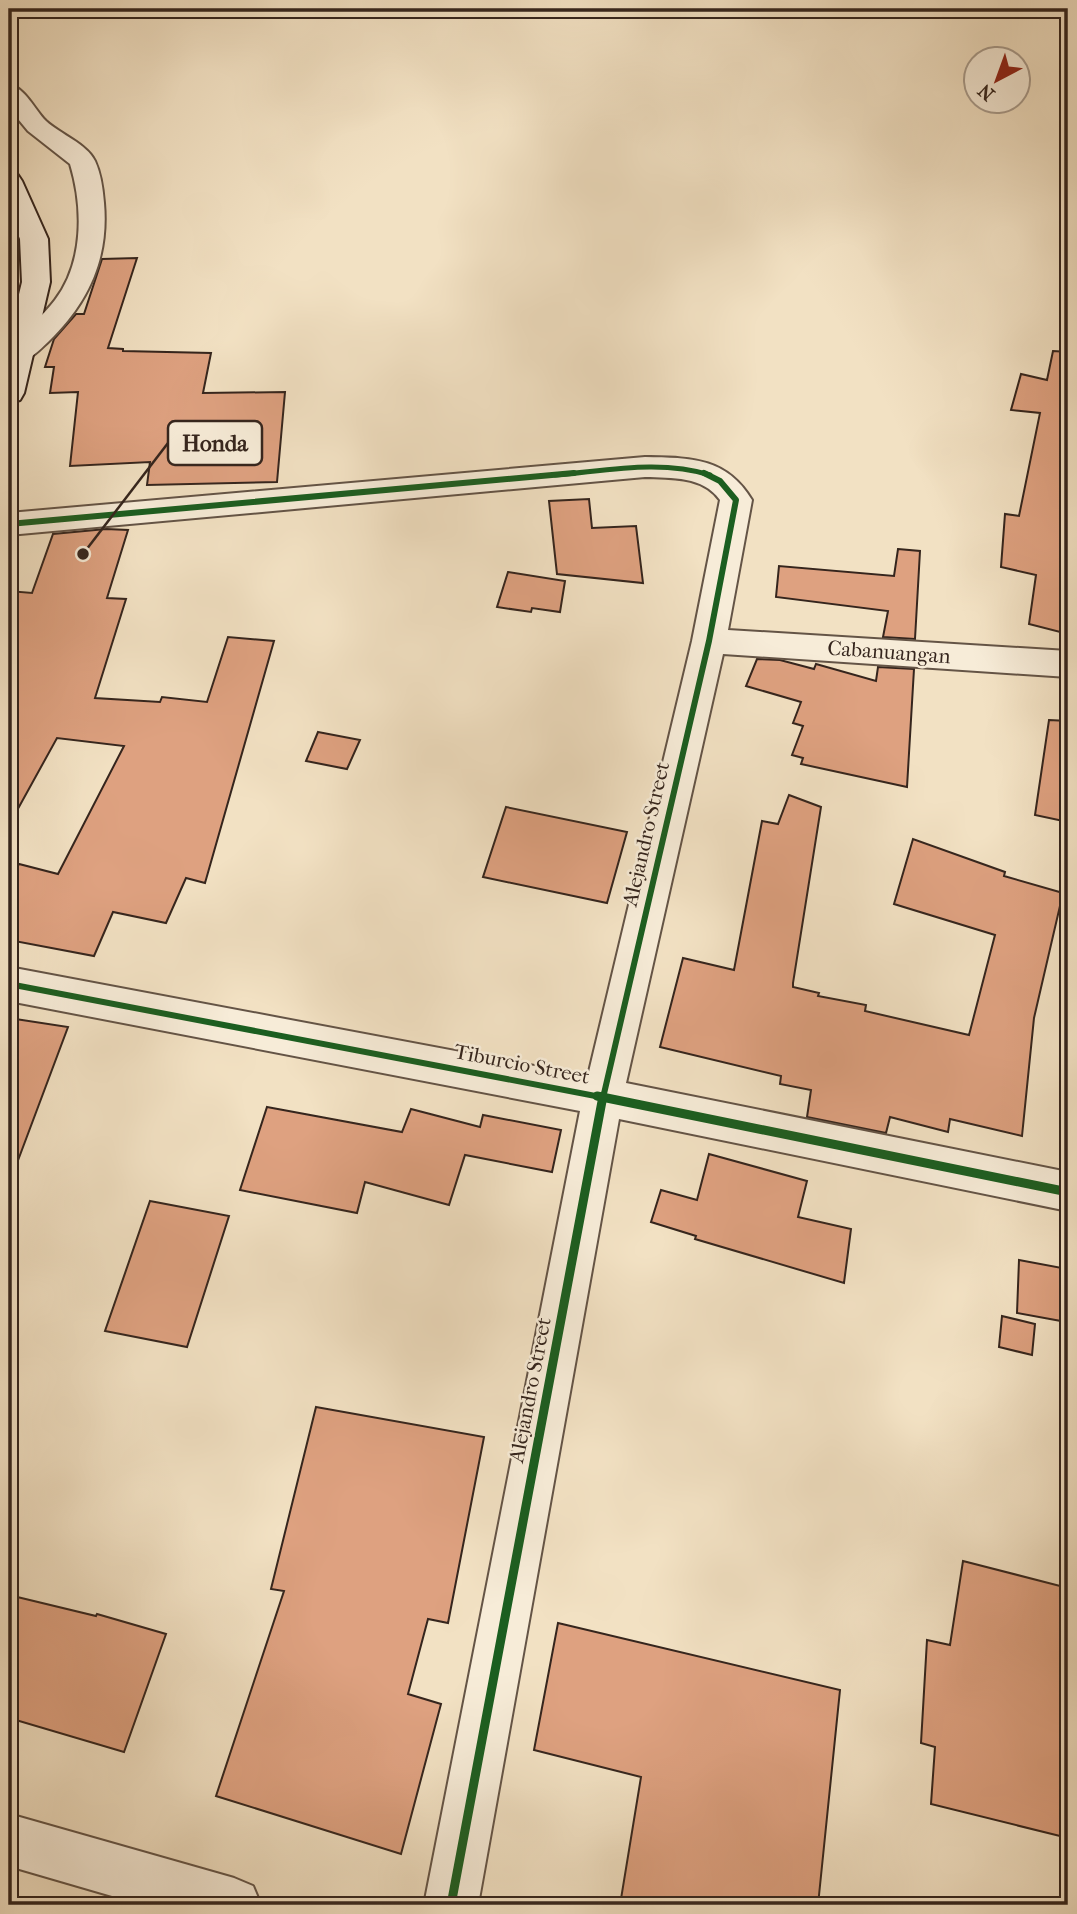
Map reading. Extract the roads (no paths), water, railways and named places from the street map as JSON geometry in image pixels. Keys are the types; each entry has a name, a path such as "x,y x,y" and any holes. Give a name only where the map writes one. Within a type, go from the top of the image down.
{"street":[{"path":"9,92 37,126 82,161 92,212 89,250 81,279 68,302 18,353"},
{"path":"9,181 34,239 36,282 9,393"},
{"name":"Alejandro Street","path":"9,524 645,467 685,469 711,475 731,488 736,500 709,641 603,1097 451,1905"},
{"name":"Cabanuangan","path":"709,641 1068,664"},
{"name":"Tiburcio Street","path":"9,984 603,1097 1068,1192"},
{"path":"9,1840 234,1905"}],"place":[{"name":"Honda","path":"83,554"}]}
